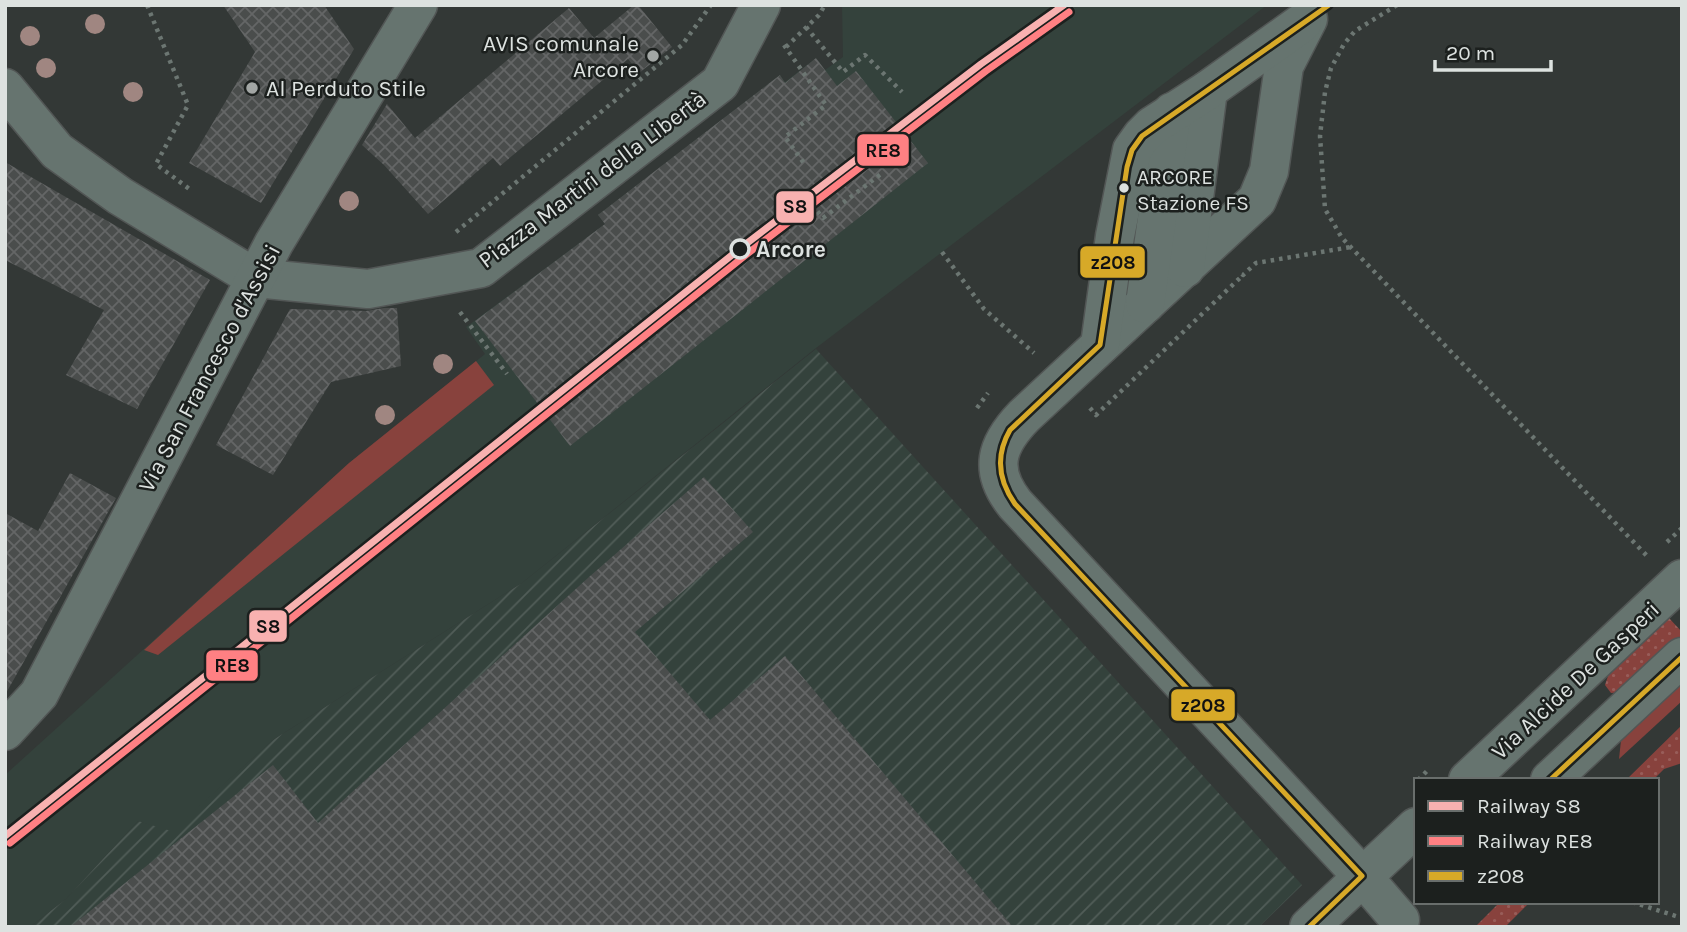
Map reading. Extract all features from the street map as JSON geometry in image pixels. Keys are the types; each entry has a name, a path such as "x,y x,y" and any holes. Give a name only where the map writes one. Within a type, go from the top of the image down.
{"street":[{"name":"Via San Francesco d'Assisi","path":"5,731 38,694 255,278 418,5"},
{"name":"Piazza Martiri della Libertà","path":"255,278 368,289 481,268 720,83 760,7"},
{"path":"1100,345 1115,236 1132,150 1142,136 1172,113 1318,12"},
{"path":"1318,12 1284,66 1269,171 1257,200 1024,416 1004,439 999,467 1003,486 1015,504 1362,876 1404,916"},
{"path":"5,88 57,151 120,196 255,278"},
{"path":"1185,268 1208,90"},
{"path":"1145,304 1172,113"},
{"name":"Via Alcide De Gasperi","path":"1470,778 1682,579"},
{"path":"1552,778 1682,657"},
{"path":"1309,927 1414,829"}],"path":[{"path":"147,5 188,105 156,164 194,192"},
{"path":"447,240 682,45 711,5"},
{"path":"785,47 820,15 825,5"},
{"path":"1397,5 1354,31 1331,68 1320,136 1325,209 1342,238 1650,559"},
{"path":"806,27 843,72 865,55 902,92"},
{"path":"801,70 826,105 785,137 806,166"},
{"path":"812,205 823,218 881,174"},
{"path":"1212,242 1243,275 1256,263 1351,247"},
{"path":"942,251 984,309"},
{"path":"459,310 507,374"},
{"path":"975,412 980,401 997,384"},
{"path":"1638,904 1682,918"}],"shaded area":[{"path":"842,5 1267,5 816,348 522,583 273,740 171,832 138,821 66,899 30,927 5,927 5,775 349,463 485,354 466,327 605,224 598,215 780,75 785,82 816,58 825,70 843,57"},
{"path":"816,349 1302,885 1259,927 30,927 66,899 138,821 171,831 273,740 522,583"},
{"path":"476,361 494,385 158,655 144,650 349,463"},
{"path":"1669,618 1682,632 1682,636 1623,692 1611,693 1605,685 1609,673"},
{"path":"1682,675 1682,701 1619,759 1622,731"},
{"path":"1682,725 1682,763 1664,769 1655,778 1628,778"},
{"path":"1498,904 1528,904 1505,927 1475,927"}],"building":[{"path":"223,5 324,5 354,49 261,203 189,163 255,52"},
{"path":"634,5 638,5 672,47 639,73 628,59 500,166 493,158 428,214 362,145 387,104 415,138 569,8 594,38"},
{"path":"816,58 837,86 856,71 928,163 570,446 475,321 605,224 598,215 690,144 780,75 785,83"},
{"path":"5,162 210,280 137,409 66,375 104,310 5,260"},
{"path":"397,308 401,366 331,382 273,475 216,445 290,309 366,311"},
{"path":"70,473 116,498 5,695 5,513 38,531"},
{"path":"704,477 753,532 635,632 710,720 785,656 1013,927 70,927 273,765 318,823 589,577"}],"rail line":[{"name":"S8","path":"5,836 742,247 981,64 1064,5"},
{"name":"RE8","path":"10,843 747,254 986,71 1069,12"}],"transit line":[{"name":"z208","path":"1309,927 1362,876 1015,504 1002,477 1001,459 1010,430 1100,345 1127,167 1132,150 1142,136 1329,5"},
{"name":"z208","path":"1552,778 1682,657"}],"place":[{"name":"AVIS comunale Arcore","path":"653,56"},
{"name":"Al Perduto Stile","path":"252,88"},
{"name":"ARCORE Stazione FS","path":"1124,188"},
{"name":"Arcore","path":"740,249"}]}
